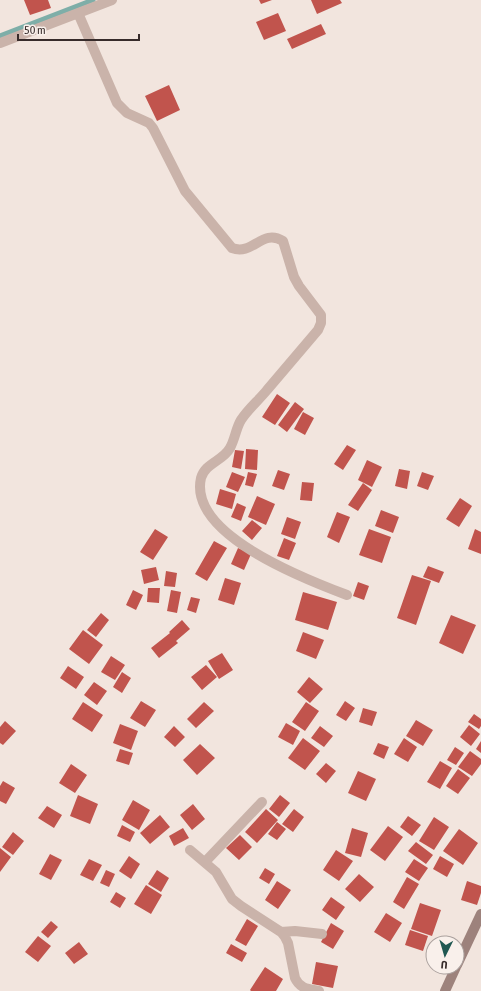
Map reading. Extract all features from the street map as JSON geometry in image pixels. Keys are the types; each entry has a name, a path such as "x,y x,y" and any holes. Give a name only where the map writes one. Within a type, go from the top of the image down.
{"main road":[{"path":"465,949 481,914"},
{"path":"445,991 453,975"}],"street":[{"path":"0,43 112,0"},
{"path":"78,13 117,103 127,113 149,123 153,128 192,200 232,248 238,251 245,250 270,236 278,237 283,241 294,277 321,315 321,323 318,330 241,420 225,455 208,466 203,472 200,488 204,503 210,514 230,535 243,545 278,566 347,595"},
{"path":"205,862 262,802"},
{"path":"190,850 216,872 232,899 281,932 288,943 298,984 301,987 319,991"},
{"path":"281,932 295,931 322,934"}],"building":[{"path":"24,0 48,0 51,8 30,15"},
{"path":"259,0 272,0 261,4"},
{"path":"311,0 340,0 342,3 317,14"},
{"path":"278,13 286,31 264,40 256,22"},
{"path":"321,24 326,34 292,49 287,39"},
{"path":"169,85 180,110 157,121 145,96"},
{"path":"277,394 290,403 275,425 262,417"},
{"path":"295,402 304,409 287,432 278,425"},
{"path":"303,412 314,418 305,435 294,429"},
{"path":"347,445 356,450 343,470 334,464"},
{"path":"246,449 258,450 257,470 245,469"},
{"path":"235,450 244,451 241,469 232,467"},
{"path":"367,460 382,467 372,487 358,480"},
{"path":"399,469 410,471 407,489 395,486"},
{"path":"278,470 290,474 284,490 272,486"},
{"path":"232,472 245,477 238,492 226,487"},
{"path":"248,472 257,474 253,487 245,485"},
{"path":"422,472 434,476 428,490 417,486"},
{"path":"302,482 314,483 312,501 300,500"},
{"path":"363,483 372,490 358,511 348,505"},
{"path":"220,489 236,494 232,509 216,504"},
{"path":"257,496 275,504 266,525 248,517"},
{"path":"460,498 472,506 459,527 446,519"},
{"path":"237,503 246,507 241,521 231,517"},
{"path":"381,510 399,517 393,533 375,526"},
{"path":"337,512 350,517 339,543 327,537"},
{"path":"287,517 301,522 295,539 281,534"},
{"path":"252,520 262,528 252,540 242,531"},
{"path":"155,529 168,537 153,560 140,552"},
{"path":"369,529 391,537 382,563 359,555"},
{"path":"475,529 481,532 481,554 468,549"},
{"path":"284,538 296,543 289,560 277,556"},
{"path":"214,541 227,548 207,581 195,574"},
{"path":"238,548 251,554 244,570 231,564"},
{"path":"428,566 444,572 439,583 423,577"},
{"path":"156,567 159,580 144,584 141,570"},
{"path":"166,571 177,573 175,587 164,586"},
{"path":"412,575 431,581 416,625 397,618"},
{"path":"225,578 241,583 234,605 218,600"},
{"path":"358,582 369,586 364,600 353,596"},
{"path":"148,588 160,588 159,603 147,602"},
{"path":"133,590 143,595 136,610 126,605"},
{"path":"171,590 181,592 177,613 167,611"},
{"path":"303,592 337,602 328,630 295,620"},
{"path":"191,597 200,599 196,613 187,610"},
{"path":"101,613 109,620 96,637 87,630"},
{"path":"451,615 476,625 463,654 439,643"},
{"path":"182,620 190,629 176,641 178,643 159,658 151,648 170,633 169,632"},
{"path":"83,630 103,645 89,664 69,649"},
{"path":"303,632 324,640 316,659 296,651"},
{"path":"222,653 233,670 219,679 208,661"},
{"path":"111,656 125,665 115,680 101,672"},
{"path":"206,665 217,677 202,690 191,677"},
{"path":"68,666 84,677 76,689 60,678"},
{"path":"122,672 131,678 122,693 113,687"},
{"path":"309,677 323,689 310,703 297,692"},
{"path":"94,682 107,691 97,705 84,695"},
{"path":"141,701 156,710 145,727 130,718"},
{"path":"345,701 355,708 346,721 336,715"},
{"path":"83,702 103,715 92,732 72,719"},
{"path":"204,702 214,711 196,728 187,719"},
{"path":"306,702 319,711 305,731 292,722"},
{"path":"363,708 377,712 372,726 359,722"},
{"path":"474,714 481,719 481,726 479,729 468,722"},
{"path":"416,720 433,730 423,746 406,736"},
{"path":"5,721 16,731 3,745 0,743 0,727"},
{"path":"286,723 300,731 293,745 278,737"},
{"path":"120,724 138,731 131,750 113,743"},
{"path":"469,725 480,734 471,746 460,737"},
{"path":"174,726 185,737 175,747 164,737"},
{"path":"320,726 333,736 324,747 311,738"},
{"path":"303,738 320,751 305,770 288,758"},
{"path":"404,738 417,747 408,762 394,754"},
{"path":"481,741 481,753 476,749"},
{"path":"378,743 389,747 384,759 373,754"},
{"path":"200,744 215,758 197,775 183,760"},
{"path":"455,747 464,753 456,765 447,760"},
{"path":"120,749 133,753 129,765 116,761"},
{"path":"470,751 481,759 481,764 472,776 458,767"},
{"path":"440,761 452,768 440,789 427,782"},
{"path":"326,763 336,771 326,783 316,774"},
{"path":"71,764 87,775 75,793 59,783"},
{"path":"458,769 470,778 458,794 446,786"},
{"path":"358,771 376,779 366,801 348,793"},
{"path":"3,781 15,788 6,804 0,801 0,786"},
{"path":"78,795 98,804 90,824 70,816"},
{"path":"280,795 290,803 279,817 269,809"},
{"path":"133,800 150,810 139,830 122,820"},
{"path":"193,804 205,819 192,830 180,815"},
{"path":"47,806 62,815 54,828 38,818"},
{"path":"266,809 278,820 257,843 245,832"},
{"path":"294,809 304,817 293,832 282,824"},
{"path":"160,815 170,827 150,844 140,833"},
{"path":"408,816 421,825 412,836 400,827"},
{"path":"434,817 449,827 434,850 419,841"},
{"path":"277,822 286,829 277,840 268,834"},
{"path":"122,825 135,832 130,842 117,836"},
{"path":"388,826 403,837 385,861 370,850"},
{"path":"183,828 189,838 174,846 169,836"},
{"path":"352,828 368,833 361,857 345,853"},
{"path":"459,829 478,843 463,865 443,851"},
{"path":"13,832 24,841 13,855 2,847"},
{"path":"240,835 252,847 239,860 226,848"},
{"path":"416,842 433,855 426,864 408,851"},
{"path":"0,848 11,857 0,872"},
{"path":"336,850 353,861 339,881 323,870"},
{"path":"50,854 62,860 51,880 39,874"},
{"path":"129,856 140,864 131,879 119,871"},
{"path":"440,856 454,864 447,877 433,869"},
{"path":"89,859 102,865 93,881 80,875"},
{"path":"414,859 428,868 419,881 405,872"},
{"path":"265,868 275,874 269,884 259,878"},
{"path":"106,870 115,874 109,887 100,883"},
{"path":"157,870 169,878 161,892 148,884"},
{"path":"359,874 374,887 360,902 345,889"},
{"path":"407,877 419,884 404,909 393,902"},
{"path":"277,881 291,890 278,909 265,900"},
{"path":"467,881 481,886 481,893 477,905 461,900"},
{"path":"146,885 162,895 151,914 134,904"},
{"path":"116,892 126,898 120,908 110,902"},
{"path":"331,897 345,907 336,920 322,910"},
{"path":"420,903 441,910 432,935 411,929"},
{"path":"386,913 402,923 390,942 374,932"},
{"path":"247,919 258,926 246,946 235,940"},
{"path":"51,921 58,927 48,938 41,932"},
{"path":"331,923 344,931 333,949 321,942"},
{"path":"410,930 425,935 425,945 423,951 405,945"},
{"path":"38,936 51,946 38,962 25,952"},
{"path":"79,942 88,954 74,964 65,953"},
{"path":"231,944 247,953 242,962 226,953"},
{"path":"316,962 338,966 333,988 312,984"},
{"path":"265,967 283,979 276,991 251,991 250,990"}],"waterway":[{"path":"0,36 93,0"}]}
